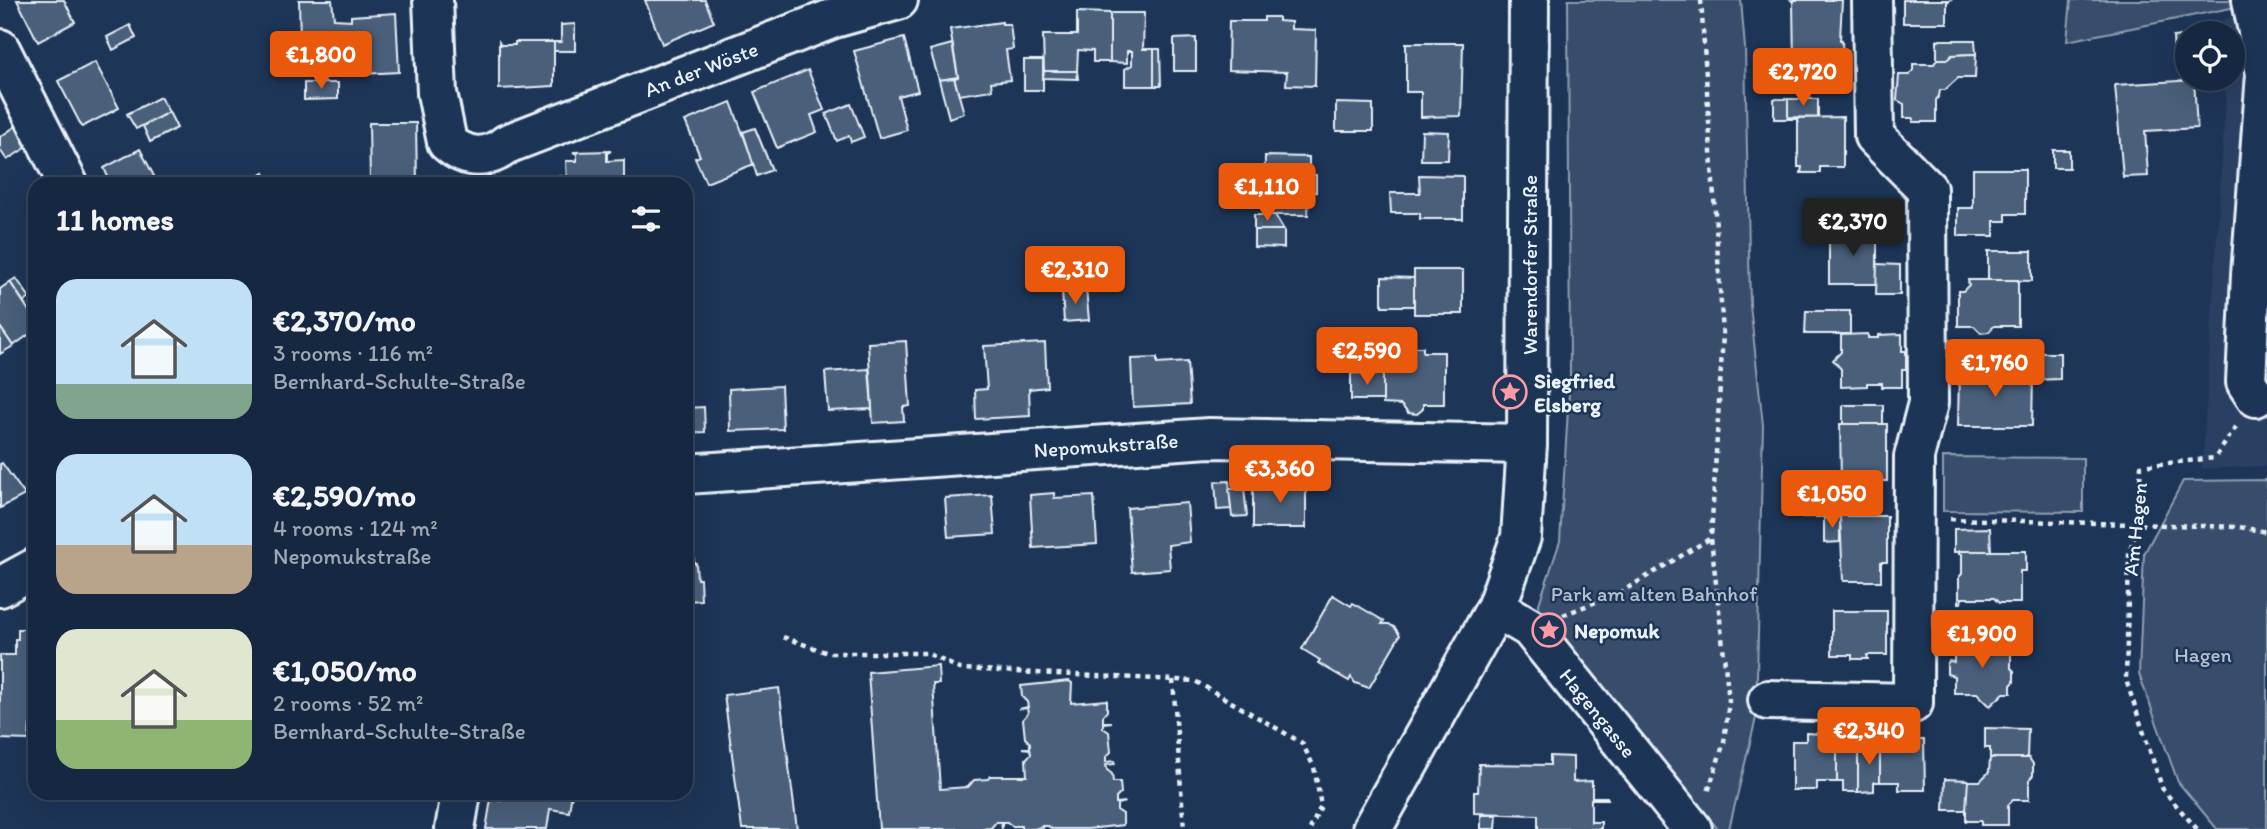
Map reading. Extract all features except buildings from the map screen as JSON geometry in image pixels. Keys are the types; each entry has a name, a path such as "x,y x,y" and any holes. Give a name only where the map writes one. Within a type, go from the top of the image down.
{"street":[{"path":"433,0 437,93 447,142 456,150 482,161"},
{"name":"An der Wöste","path":"482,161 834,18 898,0"},
{"name":"Warendorfer Straße","path":"1372,829 1496,608 1521,537 1527,444 1530,0"},
{"path":"1768,700 1913,703 1914,457 1928,403 1927,189 1874,136 1872,0"},
{"path":"2252,0 2267,74 2251,275 2246,382 2256,397"},
{"path":"0,49 64,177"},
{"name":"Nepomukstraße","path":"693,474 1209,438 1527,444"},
{"path":"0,587 28,572"},
{"name":"Hagengasse","path":"1496,608 1530,628 1698,817"},
{"path":"455,829 460,800"}],"path":[{"path":"1698,817 1724,742 1729,701 1711,538 1723,334 1701,0"},
{"name":"Am Hagen","path":"2197,829 2163,790 2126,680 2129,555 2137,524 2141,466 2215,458 2256,397"},
{"path":"1915,518 2239,527 2267,533"},
{"path":"1530,628 1621,593 1711,538"},
{"path":"783,637 828,653 926,653 960,669 1195,681 1302,743 1314,767 1321,806 1310,829"},
{"path":"1174,680 1184,829"}],"shaded area":[{"path":"2267,10 2267,466 2202,469 2226,91 2245,91 2245,21 2223,19"}],"green space":[{"name":"Park am alten Bahnhof","path":"1568,0 1741,0 1745,48 1750,305 1763,425 1756,718 1729,829 1718,829 1540,622 1539,604 1560,541 1570,376"},
{"path":"2071,0 2235,0 2236,7 2067,41"},
{"path":"1943,457 2083,458 2083,512 1943,511"},
{"name":"Hagen","path":"2267,480 2267,829 2217,829 2178,782 2139,674 2144,554 2183,481"}],"place":[{"name":"Siegfried Elsberg","path":"1510,392"},
{"name":"Nepomuk","path":"1549,630"}]}
